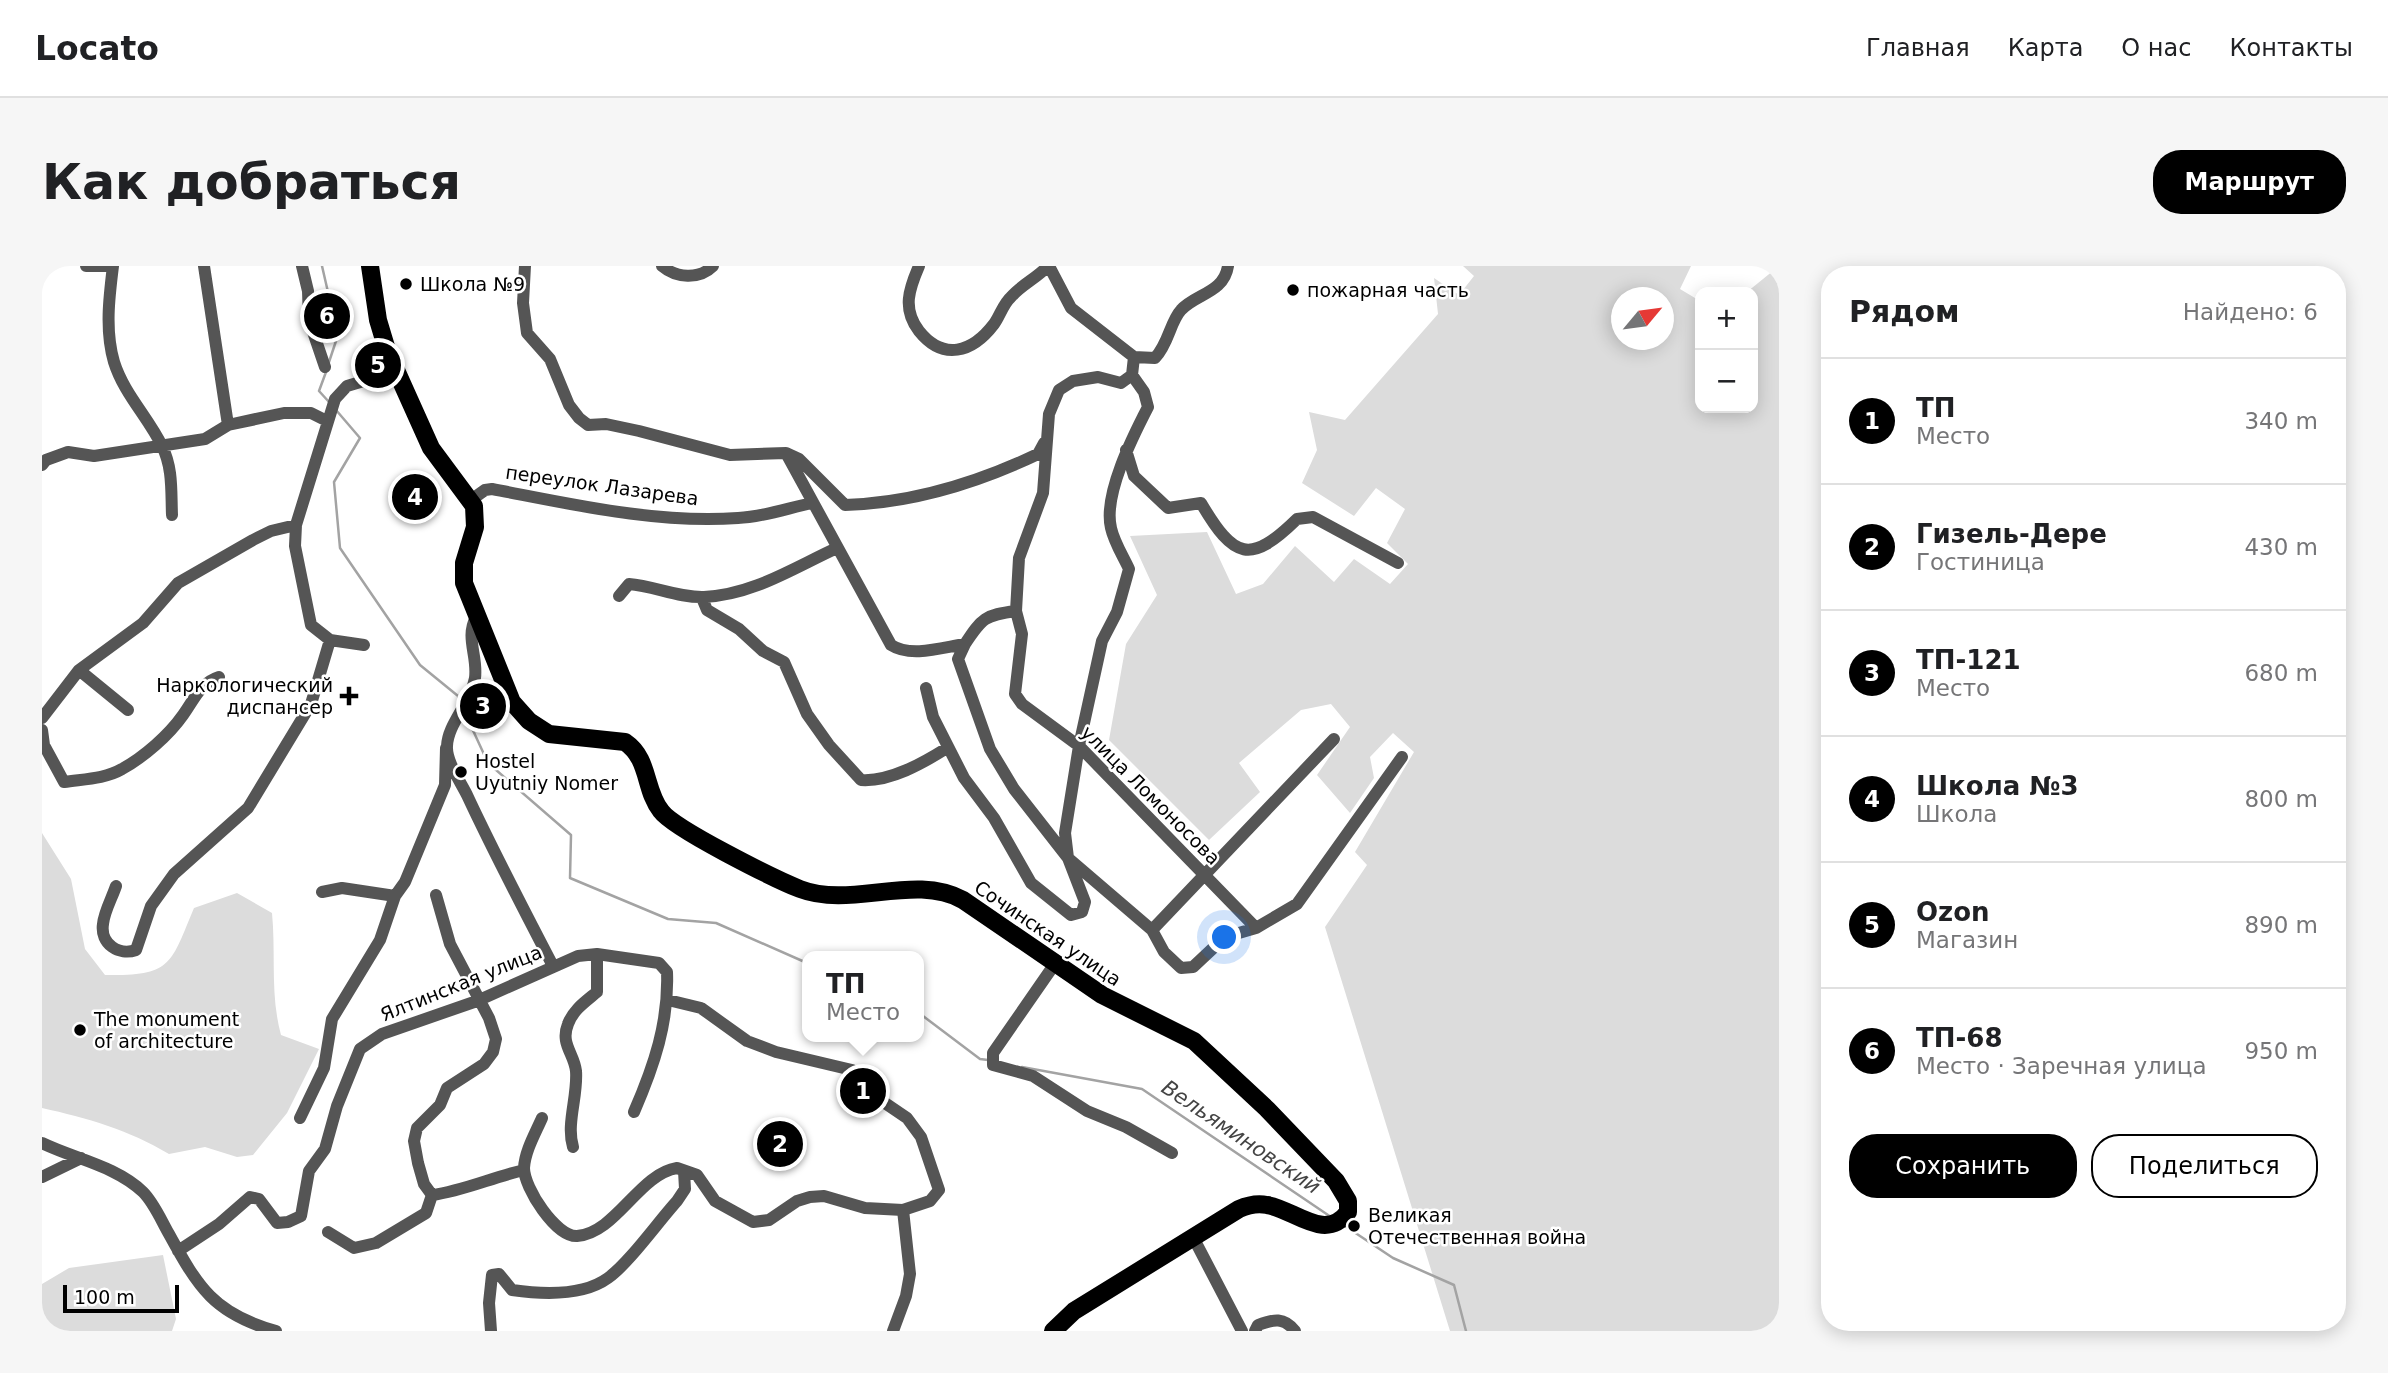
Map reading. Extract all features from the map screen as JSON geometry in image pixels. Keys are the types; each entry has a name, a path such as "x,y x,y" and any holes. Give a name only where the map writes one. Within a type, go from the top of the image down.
{"highway":[{"path":"370,266 378,320 397,371 431,448 471,500"},
{"name":"Сочинская улица","path":"471,500 475,527 464,563 464,583 512,702 522,714 548,734 615,739 630,745 640,758 658,808 681,827 776,877 816,893 950,893 979,910 1054,965 1131,1011 1194,1041 1336,1181 1349,1208 1337,1222 1311,1223 1268,1205 1253,1204 1239,1209 1074,1311 1053,1331"}],"street":[{"path":"86,266 108,266"},
{"path":"113,266 108,300 109,339 114,363 136,407 162,445 170,470 172,515"},
{"path":"204,266 228,425"},
{"path":"302,266 308,291 309,320 325,367"},
{"path":"525,266 523,303 527,333 550,359 569,405 579,418 589,425 606,424 639,431 730,455 786,453 799,459 832,496 845,505 925,496 947,490 1038,454 1046,439"},
{"path":"662,266 676,275 708,271 713,266"},
{"path":"919,266 908,293 909,314 919,331 936,349 951,352 972,344 993,326 1010,297 1049,266 1071,308 1134,357 1155,358 1166,346 1181,310 1210,294 1228,266"},
{"path":"926,688 933,717 947,748 994,818 1031,883 1071,915 1083,912 1085,902 1068,858 1065,833 1079,746 1102,641 1117,612 1129,569 1110,527 1116,484 1126,450 1148,407 1144,392 1132,375 1134,357"},
{"path":"364,645 330,640 311,625 295,546 296,525 335,399 347,386 397,371"},
{"name":"улица Ломоносова","path":"1132,375 1121,383 1098,377 1073,381 1059,390 1049,414 1042,493 1019,558 1018,609 1022,634 1015,694 1021,704 1079,746 1256,928"},
{"path":"42,465 46,460 68,452 94,456 205,439 228,425 284,413 311,413 327,421"},
{"path":"1126,450 1134,475 1168,508 1201,503 1214,526 1238,548 1253,551 1272,543 1297,519 1313,517 1398,563"},
{"path":"786,453 891,645 898,649 915,651 965,644"},
{"name":"переулок Лазарева","path":"471,500 492,489 635,513 707,520 742,518 812,503"},
{"path":"42,718 79,670 144,624 178,583 262,535 296,525"},
{"path":"619,596 629,584 702,597 766,583 837,548"},
{"path":"702,597 708,610 739,629 763,652 784,662 807,714 829,746 861,780 873,781 900,772 947,748"},
{"path":"1018,609 992,614 981,620 958,659 990,749 1014,789 1068,858 1152,930 1164,952 1181,968 1193,967 1225,937 1256,928 1297,904 1402,757"},
{"path":"300,1118 324,1068 332,1019 380,940 395,896 405,882 445,785 446,748 452,725 464,708 476,670 469,630 476,617"},
{"path":"116,886 102,926 107,942 118,952 136,950 151,906 174,874 248,808 311,704 330,640"},
{"path":"79,670 128,710"},
{"path":"42,730 43,745 64,782 122,769 182,717 209,680 219,677"},
{"path":"1152,930 1334,740"},
{"path":"446,748 483,831 553,967"},
{"path":"322,892 342,888 395,896"},
{"path":"432,1195 424,1184 414,1141 417,1128 440,1105 447,1088 484,1064 493,1052 496,1039 489,1018 477,1001 446,934 436,895"},
{"path":"573,1147 571,1138 577,1089 575,1066 565,1047 566,1027 573,1013 597,992 597,954"},
{"name":"Ялтинская улица","path":"178,1251 219,1224 250,1197 259,1199 277,1223 288,1222 300,1216 309,1171 325,1149 337,1105 360,1049 382,1034 477,1001 578,956 597,954 659,963 667,972 668,1000"},
{"path":"1054,965 993,1055 993,1065 1033,1076 1087,1111 1126,1127 1172,1153"},
{"path":"542,1118 527,1152 524,1170 530,1190 552,1223 570,1235 580,1236 604,1223 657,1176 670,1169 697,1175 715,1201 754,1222 769,1220 810,1197 824,1196 865,1208 904,1210 930,1201 939,1190 920,1137 907,1118 879,1099 865,1078 852,1070 766,1049 747,1041 701,1008 668,1000 662,1038 634,1112"},
{"path":"42,1143 125,1177 145,1194 196,1282 218,1304 246,1321 274,1331"},
{"path":"42,1177 81,1158"},
{"path":"432,1195 452,1193 488,1178 524,1170"},
{"path":"491,1331 489,1303 492,1275 499,1274 512,1290 541,1294 583,1287 609,1278 685,1189 684,1171"},
{"path":"328,1232 354,1248 376,1243 426,1213 432,1195"},
{"path":"893,1331 906,1296 910,1274 904,1210"},
{"path":"1193,1237 1242,1331"},
{"path":"1255,1331 1258,1325 1274,1320 1283,1320 1295,1331"}],"shaded area":[{"path":"1463,266 1691,266 1680,289 1695,298 1695,413 1758,413 1758,287 1753,287 1779,266 1779,1331 1450,1331 1325,927 1367,865 1355,852 1414,752 1393,733 1370,757 1374,778 1350,813 1317,775 1350,727 1331,704 1301,710 1239,763 1260,792 1209,840 1109,740 1126,644 1157,595 1130,536 1207,532 1236,594 1263,584 1295,546 1334,582 1354,559 1390,584 1408,564 1387,543 1405,509 1376,488 1354,516 1302,483 1317,450 1309,412 1345,420 1438,314 1434,278 1459,295 1474,276"},
{"path":"42,833 71,879 85,949 105,975 144,973 166,963 173,955 194,908 237,893 272,913 274,990 281,1035 319,1049 287,1113 253,1155 237,1157 205,1147 169,1154 139,1138 107,1126 42,1108"},
{"path":"163,1255 176,1319 172,1331 42,1331 42,1284 69,1268"}],"waterway":[{"name":"Вельяминовский","path":"322,266 333,314"},
{"name":"Вельяминовский","path":"329,362 338,335 336,326"},
{"name":"Вельяминовский","path":"326,372 319,391 329,402"},
{"name":"Вельяминовский","path":"336,410 360,438 334,482 340,548 420,665 458,696 461,704"},
{"name":"Вельяминовский","path":"465,713 488,763 571,835 570,878 668,919 716,923 802,961"},
{"name":"Вельяминовский","path":"924,1017 980,1059 988,1060"},
{"name":"Вельяминовский","path":"1022,1067 1142,1089 1331,1217"},
{"name":"Вельяминовский","path":"1345,1226 1393,1258 1454,1285 1466,1331"}],"place":[{"name":"Школа №9","path":"406,284"},
{"name":"пожарная часть","path":"1293,290"},
{"name":"ТП-68","path":"327,316"},
{"name":"Ozon","path":"378,365"},
{"name":"Школа №3","path":"415,497"},
{"name":"Наркологический диспансер","path":"349,696"},
{"name":"ТП-121","path":"483,706"},
{"name":"Hostel Uyutniy Nomer","path":"461,772"},
{"name":"The monument of architecture","path":"80,1030"},
{"name":"ТП","path":"863,1091"},
{"name":"Гизель-Дере","path":"780,1144"},
{"name":"Великая Отечественная война","path":"1354,1226"}]}
